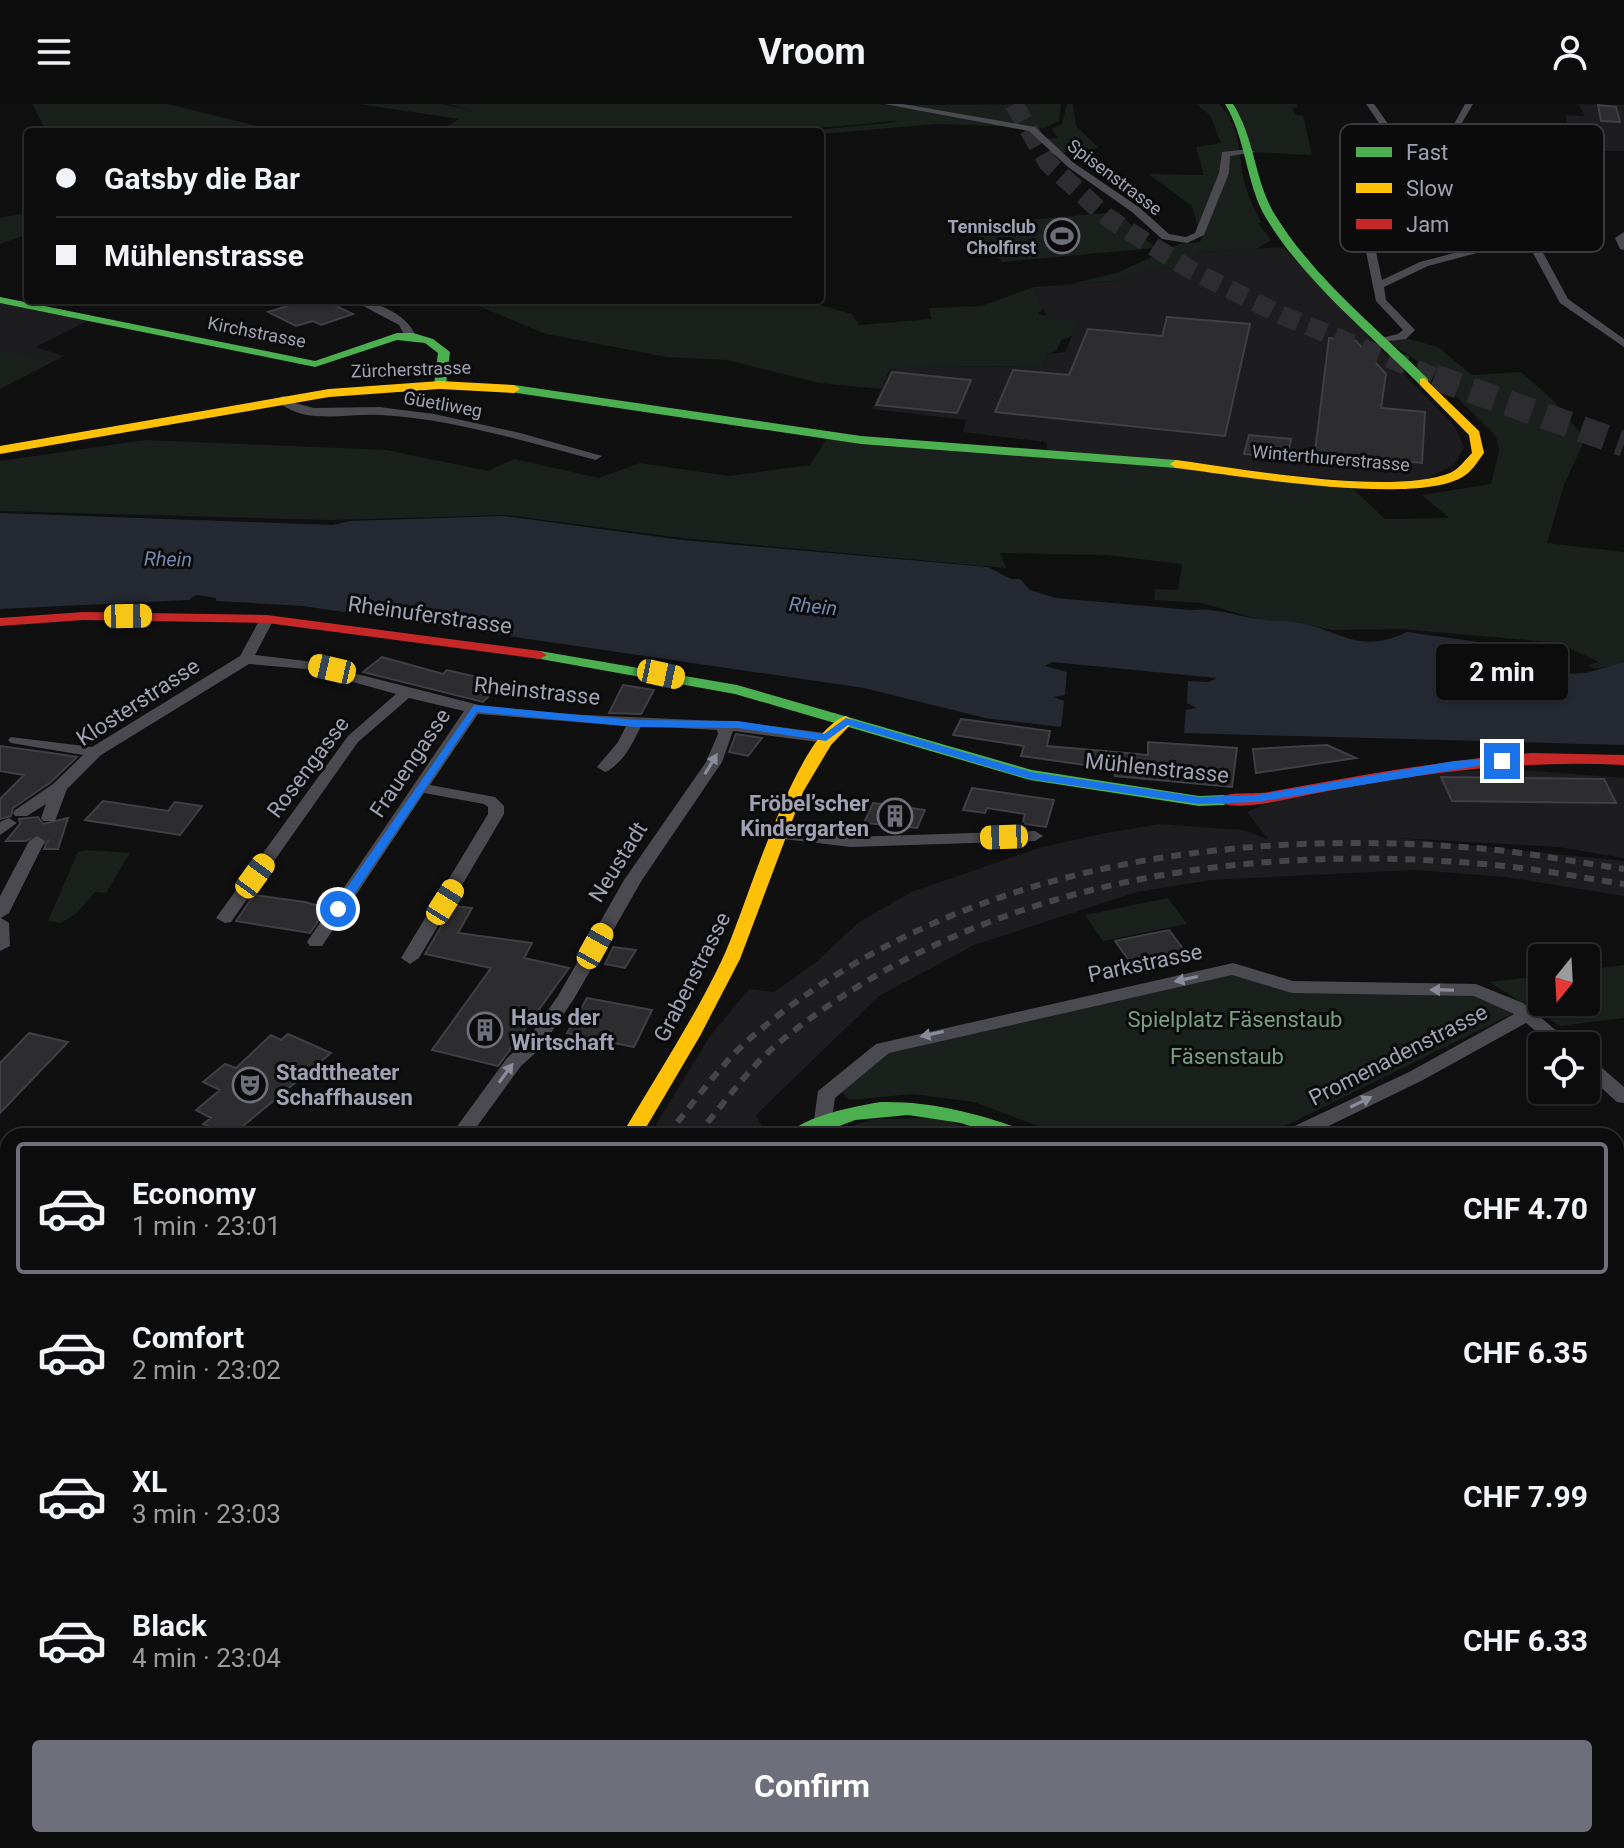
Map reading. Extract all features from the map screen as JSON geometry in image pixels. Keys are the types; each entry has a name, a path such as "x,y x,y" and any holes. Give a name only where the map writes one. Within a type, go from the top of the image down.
{"main road":[{"name":"Winterthurerstrasse","path":"825,435 1097,456 1381,486 1422,485 1459,474 1478,453 1475,434 1275,225 1260,196 1244,125 1229,104"},
{"name":"Kirchstrasse","path":"0,300 315,364 332,362 384,340 409,334"},
{"path":"409,334 433,339 444,352 440,385"},
{"name":"Zürcherstrasse","path":"0,450 344,391 440,385 526,390 825,435"},
{"name":"Rheinuferstrasse","path":"0,622 113,616 267,619 331,625 661,674 737,690 846,721"},
{"name":"Grabenstrasse","path":"636,1128 717,989 744,931 806,765 826,738 846,721"},
{"name":"Mühlenstrasse","path":"846,721 1030,775 1199,801 1257,799 1454,764 1592,757 1624,760"},
{"name":"Mühlenstrasse","path":"1565,760 1624,772"},
{"path":"810,1128 824,1120 859,1110 922,1106 956,1112 999,1128"}],"street":[{"name":"Spisenstrasse","path":"888,104 1011,124 1035,133 1071,165 1136,210 1166,237 1179,240 1199,235 1224,173 1225,154 1250,152"},
{"path":"1370,104 1384,124"},
{"path":"1457,124 1469,104"},
{"path":"1624,235 1620,238 1624,247"},
{"path":"1371,252 1381,301 1409,330 1402,337 1385,340"},
{"path":"1378,286 1424,264 1469,252"},
{"path":"1538,252 1564,301 1624,344"},
{"path":"365,304 404,323 409,334"},
{"name":"Güetliweg","path":"284,400 290,407 304,411 380,411 458,423 596,456"},
{"path":"246,659 267,619"},
{"name":"Rheinstrasse","path":"246,659 316,665 474,708 635,723 738,725 826,738"},
{"name":"Klosterstrasse","path":"10,822 59,787 95,752 246,659"},
{"name":"Rosengasse","path":"225,918 353,739 408,691"},
{"name":"Frauengasse","path":"316,942 357,887 474,708"},
{"path":"605,767 625,744 635,723"},
{"name":"Neustadt","path":"466,1128 514,1062 534,1044 566,997 633,880 714,762 726,734 724,727"},
{"path":"8,739 95,752"},
{"path":"49,818 59,787"},
{"path":"410,958 496,814 496,806 489,800 422,788"},
{"path":"781,834 851,842 1035,836"},
{"path":"0,913 37,841"},
{"path":"0,923 1,946"},
{"name":"Parkstrasse","path":"824,1120 825,1096 883,1048 1233,969 1292,987 1476,990 1522,1011 1548,1032"},
{"name":"Promenadenstrasse","path":"1308,1128 1416,1076 1522,1011"},
{"path":"1600,1076 1624,1097"}],"shaded area":[{"path":"1578,104 1624,105 1624,151 1604,151 1604,124 1568,124 1565,115 1585,116"},
{"path":"1283,247 1455,427 1464,447 1454,465 1411,486 1048,453 1046,442 963,432 966,420 872,409 890,371 898,367 1043,366 1048,354 1065,352 1076,327 1081,324 1048,320 1034,287 1118,281 1140,272 1178,267 1202,252"},
{"path":"0,303 88,321 35,347 64,356 0,389"},
{"path":"1524,770 1624,778 1624,858 1559,847 1398,838 1624,861 1624,896 1506,877 1415,870 1211,880 1137,892 974,945 879,996 756,1115 762,1128 654,1128 710,1036 749,989 774,992 816,962 858,923 911,892 1039,848 1160,824 1243,830 1268,839 1247,812 1275,800 1432,771"}],"green space":[{"path":"33,104 167,104 265,128 44,128"},
{"path":"359,104 441,104 474,111 448,104 878,104 920,110 900,105 1061,104 1059,121 1044,128 1013,124 1021,127 937,124 824,134 824,129 898,122 817,128 445,128 459,119"},
{"path":"1067,104 1073,104 1076,126 1099,148 1059,153 1045,139 1058,138 1052,129 1062,124"},
{"path":"1196,104 1219,104 1231,121 1238,140 1247,192 1262,223 1258,223 1271,240 1256,249 1202,252 1178,267 1141,272 1118,281 1071,284 1117,273 1179,244 1200,242 1212,213 1198,228 1192,206 1148,174 1204,175 1196,147 1221,143 1210,115"},
{"path":"1229,104 1296,104 1298,107 1292,108 1296,115 1303,116 1312,155 1250,152"},
{"name":"Tennisclub Cholfirst","path":"1118,212 1155,248 1002,262 970,225"},
{"path":"24,215 24,235 0,244 0,218"},
{"path":"1034,287 1043,308 1038,314 1083,324 1076,327 1072,336 1061,340 1056,351 1048,354 1043,366 898,367 889,371 881,389 820,383 727,360 667,357 546,334 474,304 816,304 852,314 859,325 932,319 929,308 981,306"},
{"path":"1402,337 1438,347 1472,375 1521,372 1554,401 1585,439 1564,485 1547,543 1624,552 1624,663 1595,669 1588,665 1599,662 1559,643 1402,629 1332,630 1296,622 1265,621 1201,603 1154,600 1155,589 1178,590 1182,564 1106,555 1000,553 1006,568 682,538 506,515 329,520 0,511 0,461 145,440 386,450 488,471 514,459 599,478 640,463 729,476 810,465 829,435 1347,483 1385,519 1449,518 1422,495 1491,484 1499,451 1496,436 1425,366 1385,340"},
{"path":"0,349 52,362 0,389"},
{"path":"78,852 130,853 106,893 95,892 77,913 61,923 48,921"},
{"path":"1168,898 1187,924 1103,941 1085,915"},
{"path":"1624,965 1624,1018 1560,1026 1544,1016 1600,1016 1600,968"},
{"name":"Fäsenstaub","path":"1232,973 1293,993 1477,993 1498,1001 1512,1014 1281,1128 1044,1128 974,1102 912,1094 849,1100 839,1089 891,1050"},
{"path":"1528,978 1528,1006 1489,982"},
{"path":"939,1118 970,1128 846,1128 874,1119"}],"water":[{"name":"Rhein","path":"0,513 333,525 350,521 504,516 682,540 988,567 1011,579 1020,579 1030,590 1056,598 1219,611 1268,621 1311,625 1361,641 1375,642 1407,632 1557,653 1566,674 1586,673 1624,662 1624,745 1184,733 1186,710 1196,708 1187,703 1188,681 1209,682 1217,678 1052,662 1045,666 1067,672 1065,695 1053,697 1064,701 1061,727 985,718 864,688 303,606 216,601 216,598 196,595 189,600 0,609"}],"building":[{"path":"1598,105 1616,107 1620,122 1601,121"},
{"path":"293,304 332,304 353,314 321,325 313,321 296,326 268,312"},
{"path":"1167,317 1250,324 1225,436 995,412 1013,370 1069,375 1088,329 1162,336"},
{"path":"1329,338 1356,341 1386,374 1381,408 1425,412 1422,463 1315,452"},
{"path":"892,372 971,380 957,413 876,405"},
{"path":"1249,435 1291,439 1287,459 1244,454"},
{"path":"382,657 443,674 447,670 503,683 483,702 363,672"},
{"path":"623,685 654,690 641,714 609,713"},
{"path":"961,719 1050,731 1047,746 1148,755 1148,742 1237,748 1232,787 1115,776 1114,769 1021,756 1024,746 953,735"},
{"path":"736,734 762,738 748,756 729,752"},
{"path":"1327,745 1356,758 1256,773 1253,749"},
{"path":"0,746 77,757 51,782 13,808 11,816 0,819 0,799 24,775 0,771"},
{"path":"1441,777 1604,779 1616,803 1452,801"},
{"path":"972,788 1054,800 1046,827 1026,824 1023,821 1025,814 987,808 985,813 963,810"},
{"path":"103,801 168,811 175,802 202,806 180,835 85,820"},
{"name":"Fröbel’scher Kindergarten","path":"873,803 925,810 917,828 864,823"},
{"path":"38,817 43,824 68,818 58,849 44,849 48,840 39,833 26,841 6,841 20,824 19,819"},
{"path":"254,895 327,908 310,933 236,921"},
{"path":"453,906 472,908 458,933 532,943 524,958 569,968 498,1066 432,1050 491,968 425,954"},
{"path":"1169,930 1190,958 1135,969 1115,941"},
{"path":"613,947 636,950 625,968 605,964"},
{"path":"587,998 652,1010 634,1047 567,1033"},
{"path":"29,1033 68,1042 0,1113 0,1063"},
{"name":"Stadttheater Schaffhausen","path":"288,1034 331,1053 241,1128 212,1128 203,1124 211,1118 196,1110 220,1090 203,1082 225,1064 236,1068 271,1035 281,1040"}],"tunnel":[{"path":"1014,104 1048,163 1108,218 1189,269 1281,315 1440,379"},
{"path":"1434,377 1624,444"},
{"path":"37,841 49,818"}],"railway":[{"path":"673,1128 742,1046 834,976 920,930 1011,894 1105,868 1203,852 1301,844 1400,844 1498,850 1624,869"},
{"path":"703,1128 769,1051 859,986 943,941 1032,907 1124,883 1218,867 1314,859 1409,859 1504,866 1624,884"}],"traffic: fast":[{"path":"1229,104 1242,128 1260,197 1272,219 1334,293 1424,382"},
{"path":"0,300 315,364 381,341 413,336 429,341 444,352 440,385"},
{"path":"514,389 861,440 1176,464"},
{"path":"540,655 737,690 1030,775 1199,801 1224,800"},
{"path":"814,1128 854,1114 908,1108 935,1111 999,1128"}],"traffic: slow":[{"path":"1176,464 1321,482 1363,484 1434,482 1457,475 1478,453 1475,434 1424,382"},
{"path":"0,450 329,393 440,385 514,389"},
{"path":"636,1128 731,959 754,906 795,792 825,742 846,721"}],"traffic: jam":[{"path":"0,622 83,616 267,619 540,655"},
{"path":"1224,800 1257,799 1393,774 1485,762 1578,757 1624,760"}],"place":[{"name":"Tennisclub Cholfirst","path":"1062,236"},
{"name":"Fröbel’scher Kindergarten","path":"895,816"},
{"name":"Haus der Wirtschaft","path":"485,1030"},
{"name":"Stadttheater Schaffhausen","path":"250,1085"}],"route":[{"path":"338,909 474,708 635,723 738,725 826,738 846,721 1030,775 1199,801 1257,799 1454,764 1502,761"}],"park label":[{"name":"Spielplatz Fäsenstaub","path":"1235,1019"}]}
